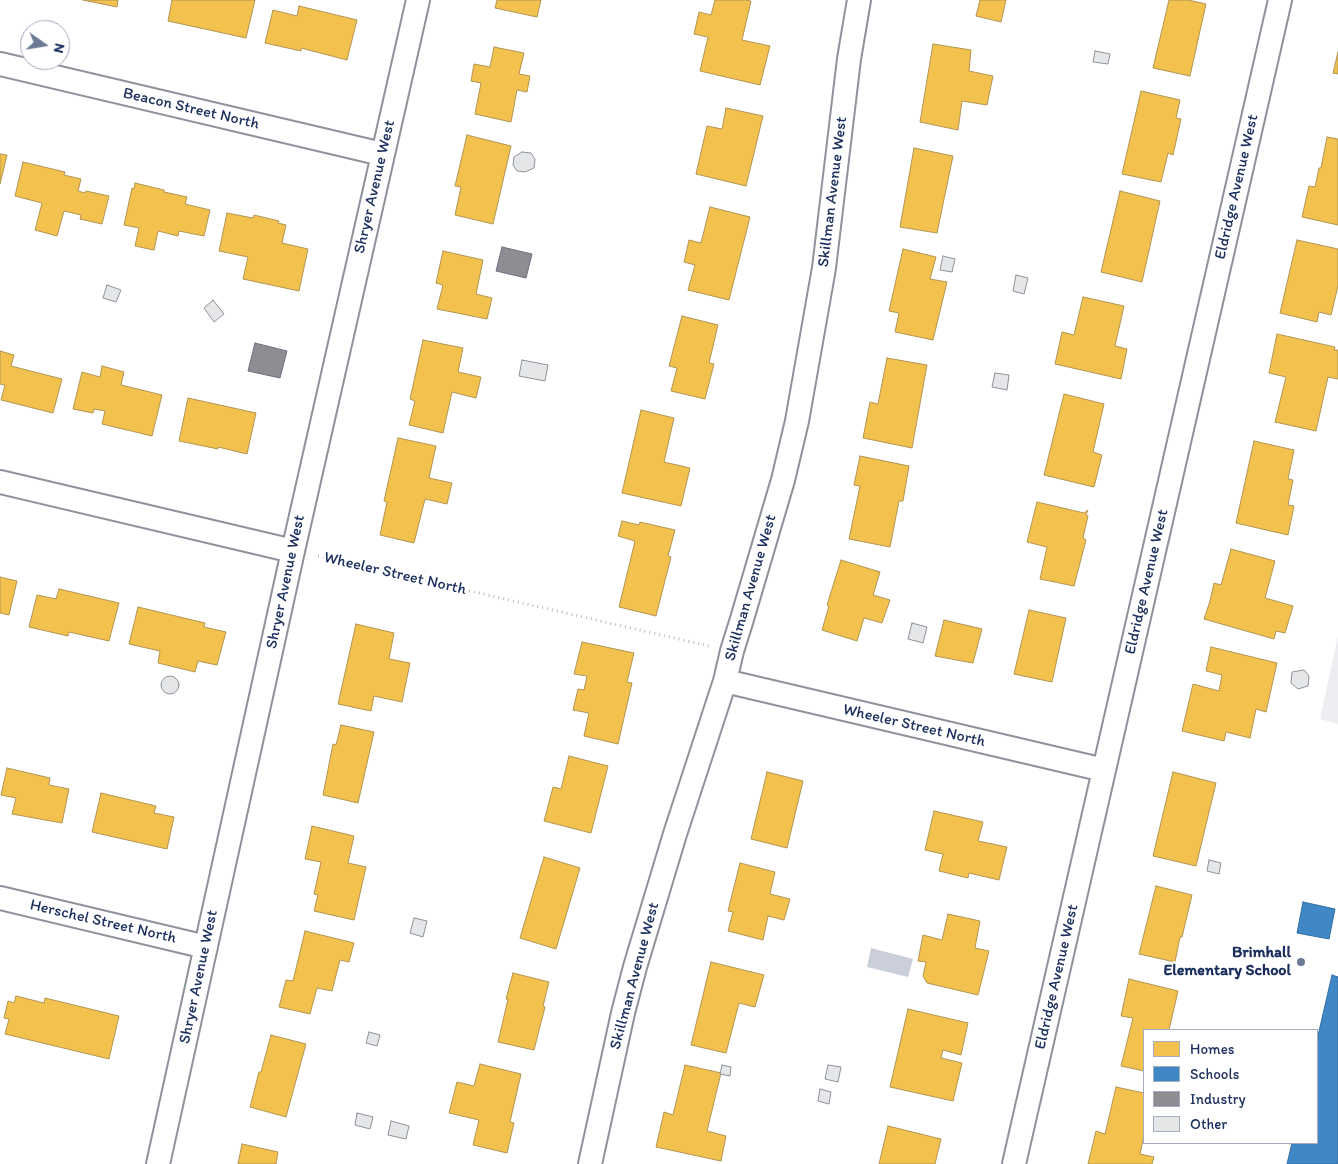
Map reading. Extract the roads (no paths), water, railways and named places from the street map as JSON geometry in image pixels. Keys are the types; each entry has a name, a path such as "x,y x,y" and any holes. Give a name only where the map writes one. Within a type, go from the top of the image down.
{"street":[{"name":"Shryer Avenue West","path":"158,1164 293,551 418,0"},
{"name":"Skillman Avenue West","path":"590,1164 623,1013 675,834 725,681 732,651 783,480 800,408 824,268 849,58 859,0"},
{"name":"Eldridge Avenue West","path":"1014,1164 1280,0"},
{"name":"Beacon Street North","path":"0,64 382,154"},
{"path":"0,482 293,551"},
{"name":"Wheeler Street North","path":"725,681 1104,770"},
{"name":"Herschel Street North","path":"0,898 206,947"}],"place":[{"name":"Brimhall Elementary School","path":"1301,962"}]}
